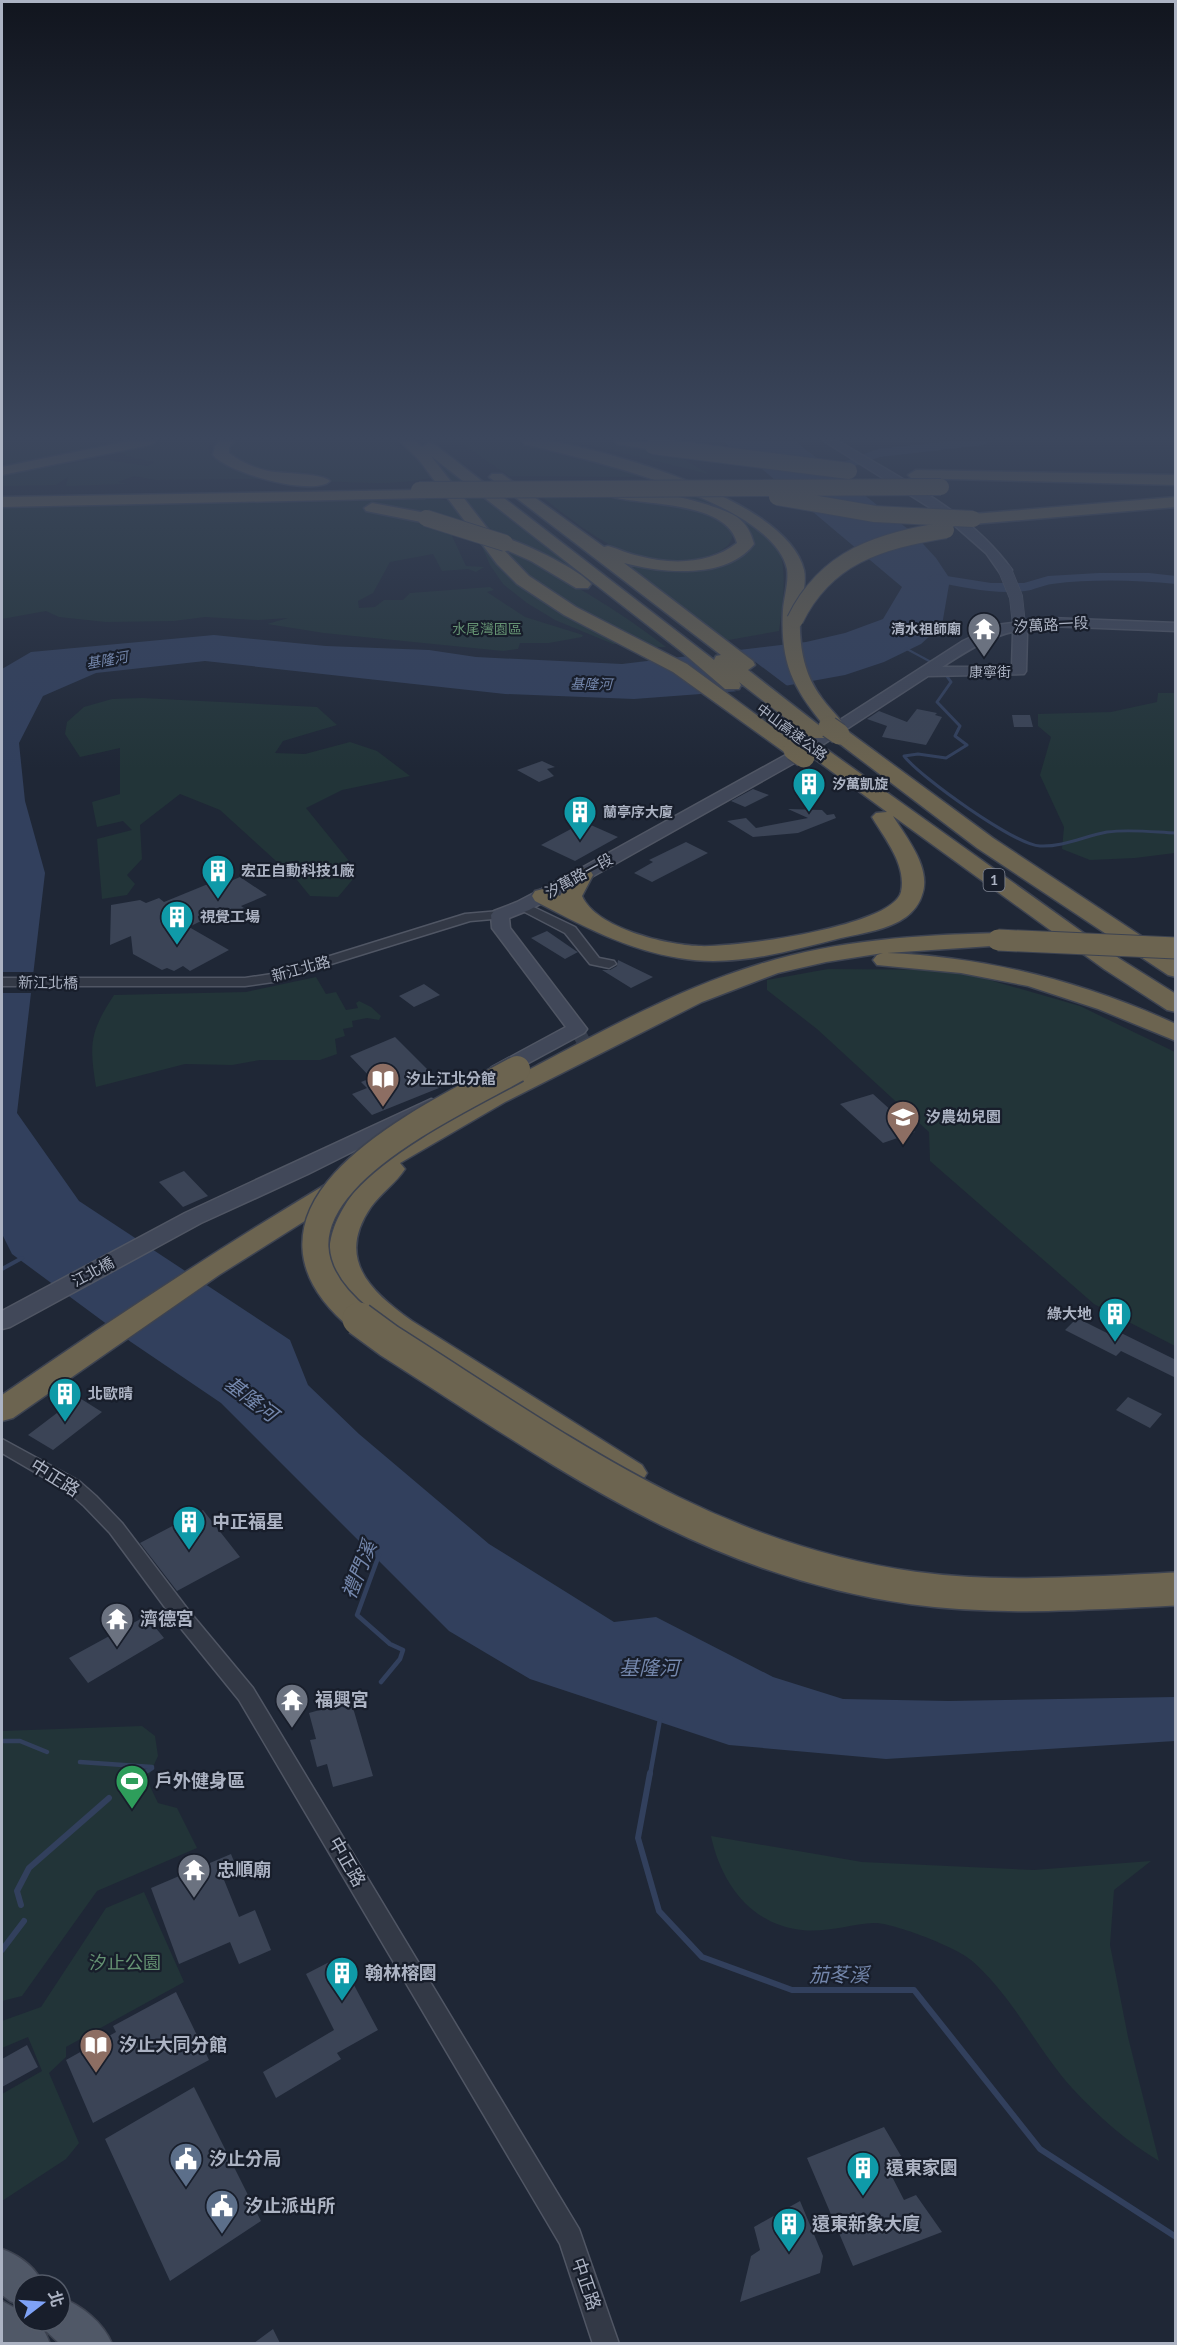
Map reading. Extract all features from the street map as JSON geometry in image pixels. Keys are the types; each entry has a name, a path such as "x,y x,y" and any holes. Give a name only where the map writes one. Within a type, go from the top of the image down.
{"highway":[{"path":"497,550 513,571 542,594 680,668 728,701 821,739 861,750 985,843 1176,970"},
{"path":"520,550 554,567 623,609 697,647"},
{"path":"568,550 821,739 883,817 906,857 912,877 912,892 907,903 896,913 867,925 790,944 752,958 738,974 712,989 528,1070 388,1142 363,1162 340,1187 327,1206 316,1234 315,1259 322,1277 333,1295 355,1316 388,1341 623,1488 712,1532 788,1560 882,1583 949,1592 1041,1594 1176,1589"},
{"path":"575,550 697,647 774,702"},
{"path":"593,550 697,647"},
{"path":"609,550 621,557 658,565 690,566 718,561 739,550"},
{"path":"785,550 795,569 793,661 808,693 821,739"},
{"path":"793,625 807,596 820,581 839,565 871,550"},
{"name":"中山高速公路","path":"774,702 1112,964 1176,1005"},
{"name":"中山高速公路","path":"821,739 950,833 1176,986"},
{"path":"883,817 966,880 1112,964"},
{"path":"582,875 573,889 572,903 591,921"},
{"path":"533,901 591,921 630,939 682,952 727,952 790,944"},
{"path":"2,1410 242,1247 446,1125 528,1070 585,1041 599,1029 683,988 738,974 873,947 946,940 1000,936 1176,942"},
{"path":"1000,936 1176,948"},
{"path":"738,974 853,960 900,960 974,966 1045,982 1138,1015 1176,1034"},
{"path":"446,1125 379,1180 365,1194 349,1219 342,1245 344,1262 352,1282 395,1324 612,1462 680,1502 744,1531 854,1564 976,1581 1034,1582 1176,1576"}],"main road":[{"path":"2,2321 30,2343"},
{"path":"72,2327 92,2343"}],"street":[{"name":"康寧街","path":"926,672 1018,672 1020,634 1016,597 1005,570 991,550"},
{"name":"汐萬路一段","path":"500,915 533,901 582,875 790,759 968,644 1008,627 1085,623 1176,627"},
{"path":"533,901 570,930 595,961 609,964"},
{"name":"新江北路","path":"95,983 236,982 273,978 469,916 500,915"},
{"name":"江北橋","path":"2,1321 184,1223 458,1091 577,1029 501,928 500,915"},
{"name":"新江北橋","path":"2,982 95,983"},
{"name":"中正路","path":"2,1445 73,1486 90,1501 116,1528 186,1622 246,1694 570,2238 606,2343"}],"green space":[{"name":"水尾灣園區","path":"2,550 459,550 466,566 484,567 476,572 468,569 442,571 433,554 390,562 373,593 358,601 359,608 375,607 384,600 403,600 410,593 490,587 494,590 487,592 525,617 583,635 549,643 520,643 518,649 503,651 324,633 267,624 288,618 258,620 205,617 174,621 106,622 59,617 46,611 2,619"},
{"path":"484,550 495,550 503,560 624,644 613,644 555,620 527,603 503,584 490,565"},
{"path":"506,550 511,550 566,581 647,632 666,647 652,647 576,609 520,570"},
{"path":"535,550 552,550 599,588"},
{"path":"622,550 721,550 689,561 665,562 643,558"},
{"path":"742,550 778,550 782,561 784,578 779,631 723,641 613,557 661,568 743,553"},
{"path":"1158,693 1175,693 1175,853 1090,860 1062,849 1064,827 1040,775 1051,737 1038,726 1038,714 1111,712 1157,702"},
{"path":"142,698 317,707 337,725 283,741 275,753 305,754 350,742 377,751 410,776 342,790 306,808 349,861 354,878 338,897 310,896 297,880 220,810 180,794 140,825 142,859 127,875 135,884 127,895 102,899 97,839 132,830 123,821 97,827 92,802 120,794 120,748 80,757 65,734 67,722 84,707 112,699"},
{"path":"828,969 955,970 1080,1006 1175,1052 1175,1346 1094,1304 930,1161 929,1132 817,1029 767,990 767,980"},
{"path":"316,977 326,994 336,992 346,1010 358,1008 356,1003 359,1001 371,1007 381,1016 379,1020 367,1018 352,1021 353,1027 343,1029 345,1036 335,1039 337,1054 320,1060 260,1060 232,1065 185,1064 96,1087 92,1059 93,1038 100,1019 114,995 246,992"},
{"path":"142,1726 155,1736 158,1756 147,1780 158,1803 177,1808 197,1848 97,1891 22,1996 2,2001 2,1731"},
{"path":"711,1836 862,1862 1034,1870 1151,1861 1114,1890 1110,1945 1128,2037 1159,2161 1113,2128 1072,2088 1012,2006 986,1974 971,1960 939,1943 883,1924 874,1923 811,1931 784,1926 768,1920 741,1899 731,1885 722,1870"},
{"name":"汐止公園","path":"144,1892 184,1982 66,2047 66,2057 49,2073 79,2143 66,2159 2,2201 2,2094 42,2071 28,2037 2,2048 2,2021 41,2007 106,1908"}],"water":[{"name":"基隆河","path":"859,550 929,550 936,558 950,579 942,625 921,644 884,662 845,675 768,689 634,699 505,694 205,661 96,673 43,696 19,743 25,801 45,873 17,1113 79,1201 290,1340 308,1385 359,1434 489,1544 614,1622 656,1617 773,1677 843,1699 949,1701 1175,1697 1175,1741 886,1759 729,1745 530,1679 449,1631 221,1403 131,1342 12,1254 2,1234 2,669 31,652 214,635 326,646 429,650 476,657 622,664 806,642 845,633 883,619 902,587"}],"pier":[{"path":"737,648 790,688 739,694 688,654"},
{"path":"2,972 37,972 34,993 2,993"}],"building":[{"path":"917,709 937,713 935,715 942,717 926,745 882,737 887,726 867,719 879,711 907,722"},
{"path":"1012,715 1030,715 1033,727 1014,727"},
{"path":"542,761 555,767 547,769 554,776 539,782 517,770"},
{"path":"753,789 769,795 745,807 731,801"},
{"name":"汐萬凱旋","path":"788,809 822,810 827,815 834,814 836,818 798,833 753,837 727,821 746,818 756,828 808,818"},
{"name":"蘭亭序大廈","path":"584,822 618,837 575,861 541,845"},
{"path":"686,842 708,853 652,882 634,873 653,862 649,860"},
{"path":"240,877 267,895 241,906 244,908 218,921 211,916 189,927 229,950 190,971 183,966 174,971 167,968 162,970 133,954 131,936 110,945 111,905 140,900 146,903 159,898 164,902 208,884 222,880 226,883"},
{"path":"547,931 578,952 565,959 531,938"},
{"path":"618,960 653,977 631,988 602,970 610,970 617,966"},
{"path":"424,984 440,995 414,1007 399,996"},
{"path":"395,1037 444,1086 372,1115 352,1094 367,1088 361,1082 371,1078 350,1056"},
{"name":"汐農幼兒園","path":"873,1094 915,1132 883,1143 840,1104"},
{"path":"184,1171 208,1196 183,1207 159,1182"},
{"name":"綠大地","path":"1077,1318 1111,1335 1115,1330 1176,1360 1176,1378 1121,1351 1116,1356 1065,1330"},
{"name":"北歐晴","path":"78,1397 102,1412 53,1450 28,1435"},
{"path":"1128,1397 1162,1414 1150,1428 1116,1410"},
{"name":"中正福星","path":"203,1510 240,1557 177,1591 140,1543"},
{"name":"濟德宮","path":"146,1616 164,1638 88,1683 69,1658"},
{"path":"351,1701 373,1776 333,1787 327,1764 317,1767 310,1740 316,1739 309,1713"},
{"name":"忠順廟","path":"231,1854 235,1864 220,1870 239,1917 255,1910 271,1950 239,1964 230,1942 179,1964 151,1888"},
{"path":"339,1957 378,2030 337,2053 341,2059 276,2098 263,2072 334,2030 306,1974"},
{"path":"176,1992 209,2060 93,2123 66,2060 116,2032 113,2026"},
{"path":"27,2045 38,2067 2,2087 2,2059"},
{"name":"汐止分局","path":"194,2087 261,2221 170,2281 105,2139"},
{"name":"遠東家園","path":"884,2127 901,2156 885,2163 904,2200 916,2195 942,2232 853,2266 807,2158"},
{"name":"遠東新象大廈","path":"800,2201 823,2256 820,2273 740,2302 751,2256 760,2250 754,2227"},
{"path":"273,2329 280,2343 254,2343"}],"waterway":[{"path":"934,578 991,587 1025,587 1048,580 1099,577 1149,577 1176,580"},
{"path":"905,648 931,662"},
{"path":"946,675 951,682 937,702 960,726 955,736 967,745 946,758 918,754 904,756 928,779 990,823 1028,843 1040,846 1057,845 1116,831 1176,833"},
{"path":"2,1269 22,1258"},
{"name":"禮門溪","path":"379,1555 357,1615 390,1644 403,1650 400,1659 381,1682"},
{"name":"茄苳溪","path":"650,1775 660,1719"},
{"path":"2,1741 20,1741 47,1752"},
{"path":"80,1762 152,1767"},
{"name":"禮門溪","path":"141,1775 152,1768"},
{"name":"禮門溪","path":"123,1786 144,1773"},
{"name":"茄苳溪","path":"650,1773 638,1838 659,1911 702,1957 792,1990 914,1990 1040,2149 1176,2237"},
{"name":"禮門溪","path":"21,1905 17,1891 29,1868 109,1798"},
{"name":"禮門溪","path":"2,1950 24,1921"}],"tunnel":[{"path":"577,1029 592,1058"}],"place":[{"name":"清水祖師廟","path":"984,658"},
{"name":"汐萬凱旋","path":"809,813"},
{"name":"蘭亭序大廈","path":"580,841"},
{"name":"宏正自動科技1廠","path":"218,900"},
{"name":"視覺工場","path":"177,946"},
{"name":"汐止江北分館","path":"383,1108"},
{"name":"汐農幼兒園","path":"903,1146"},
{"name":"綠大地","path":"1115,1343"},
{"name":"北歐晴","path":"65,1423"},
{"name":"中正福星","path":"189,1551"},
{"name":"濟德宮","path":"117,1648"},
{"name":"福興宮","path":"292,1729"},
{"name":"戶外健身區","path":"132,1810"},
{"name":"忠順廟","path":"194,1899"},
{"name":"翰林榕園","path":"342,2002"},
{"name":"汐止大同分館","path":"96,2074"},
{"name":"汐止分局","path":"186,2188"},
{"name":"遠東家園","path":"863,2197"},
{"name":"汐止派出所","path":"222,2235"},
{"name":"遠東新象大廈","path":"789,2253"}]}
